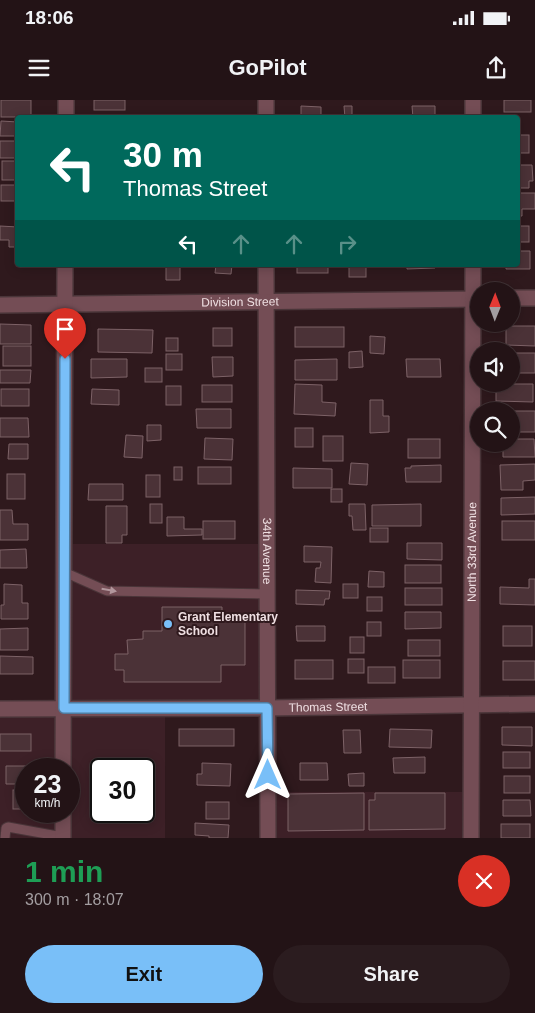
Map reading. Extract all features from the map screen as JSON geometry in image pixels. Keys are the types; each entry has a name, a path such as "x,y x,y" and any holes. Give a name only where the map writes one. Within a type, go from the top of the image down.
{"street":[{"path":"66,100 66,115"},
{"path":"266,100 266,115"},
{"path":"473,100 473,115"},
{"path":"63,758 65,267"},
{"name":"34th Avenue","path":"266,267 268,838"},
{"name":"North 33rd Avenue","path":"473,267 474,282"},
{"path":"520,298 535,298"},
{"name":"Division Street","path":"0,305 470,299"},
{"name":"North 33rd Avenue","path":"471,838 476,332"},
{"name":"Thomas Street","path":"0,710 535,704"},
{"path":"63,823 63,837"}],"lane":[{"path":"64,572 106,591 268,594"},
{"path":"5,838 6,828 8,827 63,837"}],"shaded area":[{"name":"Grant Elementary School","path":"69,544 268,544 268,704 69,704"},
{"path":"165,708 165,838 0,838 0,709"},
{"path":"268,792 471,792 471,838 268,838"}],"building":[{"path":"1,100 31,100 31,115 1,117"},
{"path":"94,100 125,100 125,110 94,110"},
{"path":"504,100 531,100 531,112 504,112"},
{"path":"301,106 321,107 321,115 301,115"},
{"path":"344,106 352,106 352,115 345,115"},
{"path":"412,106 435,106 435,115 413,115"},
{"path":"1,121 15,122 15,136 0,136"},
{"path":"520,135 529,135 529,153 520,153"},
{"path":"0,141 15,141 15,158 0,158"},
{"path":"2,161 15,161 15,180 2,180"},
{"path":"520,165 532,165 533,181 529,181 529,188 520,188"},
{"path":"1,185 15,185 15,201 1,201"},
{"path":"520,193 535,193 535,209 522,209 522,216 520,216"},
{"path":"0,226 15,227 15,247 9,247 9,240 0,240"},
{"path":"520,226 529,226 529,242 520,242"},
{"path":"520,251 530,251 530,269 506,269 506,267 520,267"},
{"path":"166,267 180,267 180,280 166,280"},
{"path":"216,267 232,267 231,274 215,273"},
{"path":"297,267 328,267 328,273 297,273"},
{"path":"349,267 366,267 366,277 349,277"},
{"path":"407,267 435,267 435,268 407,269"},
{"path":"0,324 31,325 31,344 0,344"},
{"path":"520,326 535,326 535,346 520,345 520,342 506,342 506,332 520,332"},
{"path":"295,327 344,327 344,347 295,347"},
{"path":"213,328 232,328 232,346 213,346"},
{"path":"98,329 153,330 152,353 98,352"},
{"path":"370,336 385,337 384,354 370,353"},
{"path":"166,338 178,338 178,351 166,351"},
{"path":"3,346 31,346 31,366 3,366"},
{"path":"362,351 363,367 349,368 349,352"},
{"path":"520,353 535,353 535,373 520,373"},
{"path":"166,354 182,354 182,370 166,370"},
{"path":"212,357 233,357 233,376 213,377"},
{"path":"91,359 127,359 127,377 91,378"},
{"path":"337,359 337,380 295,380 295,360"},
{"path":"406,359 440,359 441,377 407,377"},
{"path":"145,368 162,368 162,382 145,382"},
{"path":"0,370 31,370 30,383 0,383"},
{"path":"295,384 322,385 322,402 336,403 335,416 294,414"},
{"path":"520,384 533,384 533,402 496,401 496,392 520,392"},
{"path":"202,385 232,385 232,402 202,402"},
{"path":"166,386 181,386 181,405 166,405"},
{"path":"1,389 29,389 29,406 1,406"},
{"path":"92,389 119,390 119,405 91,404"},
{"path":"370,400 383,400 383,416 389,416 389,432 370,433"},
{"path":"196,409 231,409 231,428 197,428"},
{"path":"520,411 535,411 535,432 520,432"},
{"path":"0,418 28,418 29,437 0,437"},
{"path":"147,425 161,425 161,440 147,441"},
{"path":"295,428 313,428 313,447 295,447"},
{"path":"126,435 143,436 142,458 124,457"},
{"path":"323,436 343,436 343,461 323,461"},
{"path":"205,438 233,439 232,460 204,459"},
{"path":"408,439 440,439 440,458 408,458"},
{"path":"520,439 534,439 535,457 503,457 503,452 520,452"},
{"path":"9,444 28,444 28,459 8,459"},
{"path":"351,463 368,464 367,485 349,484"},
{"path":"535,464 535,480 523,481 523,490 501,490 500,465"},
{"path":"441,465 441,482 406,482 405,468"},
{"path":"174,467 182,467 182,480 174,480"},
{"path":"198,467 231,467 231,484 198,484"},
{"path":"293,468 332,469 332,488 293,488"},
{"path":"7,474 25,474 25,499 7,499"},
{"path":"146,475 160,475 160,497 146,497"},
{"path":"89,484 123,484 123,500 88,500"},
{"path":"331,489 342,489 342,502 331,502"},
{"path":"535,497 535,514 501,515 501,498"},
{"path":"150,504 162,504 162,523 150,523"},
{"path":"349,504 365,504 366,530 353,530 352,516 349,516"},
{"path":"421,504 421,526 372,526 372,505"},
{"path":"106,506 127,506 127,535 122,535 122,543 106,543"},
{"path":"0,510 12,510 13,524 28,524 28,540 0,540"},
{"path":"167,517 184,517 184,529 202,529 202,535 167,536"},
{"path":"203,521 235,521 235,539 203,539"},
{"path":"502,521 535,521 535,540 502,540"},
{"path":"370,528 388,528 388,542 370,542"},
{"path":"407,543 442,543 442,560 407,559"},
{"path":"304,546 332,547 331,583 315,582 316,568 320,568 321,562 304,562"},
{"path":"26,549 27,568 0,568 0,550"},
{"path":"405,565 441,565 441,583 405,583"},
{"path":"369,571 384,572 384,587 368,587"},
{"path":"529,579 535,579 535,605 500,604 500,587 529,588"},
{"path":"4,584 22,585 22,603 28,603 28,619 1,619 1,605 4,605"},
{"path":"343,584 358,584 358,598 343,598"},
{"path":"405,588 442,588 442,605 405,605"},
{"path":"296,590 330,591 329,599 325,599 324,605 296,604"},
{"path":"367,597 382,597 382,611 367,611"},
{"path":"162,607 222,607 222,615 239,615 239,621 245,621 245,665 221,665 221,682 124,682 124,670 115,670 115,654 128,654 127,640 143,639 143,631 162,631"},
{"path":"405,612 441,612 441,628 405,629"},
{"path":"367,622 381,622 381,636 367,636"},
{"path":"296,626 325,626 325,641 297,641"},
{"path":"503,626 532,626 532,646 503,646"},
{"path":"28,628 28,650 0,650 0,629"},
{"path":"350,637 364,637 364,653 350,653"},
{"path":"408,640 440,640 440,656 408,656"},
{"path":"0,656 33,657 33,674 0,674"},
{"path":"348,659 364,659 364,673 348,673"},
{"path":"295,660 333,660 333,679 295,679"},
{"path":"403,660 440,660 440,678 403,678"},
{"path":"503,661 535,661 535,680 503,680"},
{"path":"368,667 395,667 395,683 368,683"},
{"path":"502,727 532,727 532,746 502,745"},
{"path":"179,729 234,729 234,746 179,746"},
{"path":"390,729 432,730 431,748 389,747"},
{"path":"343,730 360,730 361,753 344,753"},
{"path":"0,734 31,734 31,751 0,751"},
{"path":"503,752 530,752 530,768 503,768"},
{"path":"425,757 425,773 394,773 393,758"},
{"path":"202,763 231,764 230,786 197,785 197,774 202,774"},
{"path":"300,763 327,763 328,780 300,780"},
{"path":"6,766 15,766 15,784 6,784"},
{"path":"364,773 364,786 349,786 348,774"},
{"path":"504,776 530,776 530,793 504,793"},
{"path":"13,790 15,790 15,809 13,809"},
{"path":"364,793 364,830 288,831 288,794"},
{"path":"375,793 445,793 445,829 369,830 369,800 375,800"},
{"path":"503,800 530,800 531,816 503,816"},
{"path":"206,802 229,802 229,819 206,819"},
{"path":"195,823 229,825 228,838 209,838 209,836 195,835"},
{"path":"501,824 530,824 530,838 501,838"}],"place":[{"name":"Grant Elementary School","path":"168,624"}],"route":[{"path":"65,359 64,708 267,708 268,775"}]}
